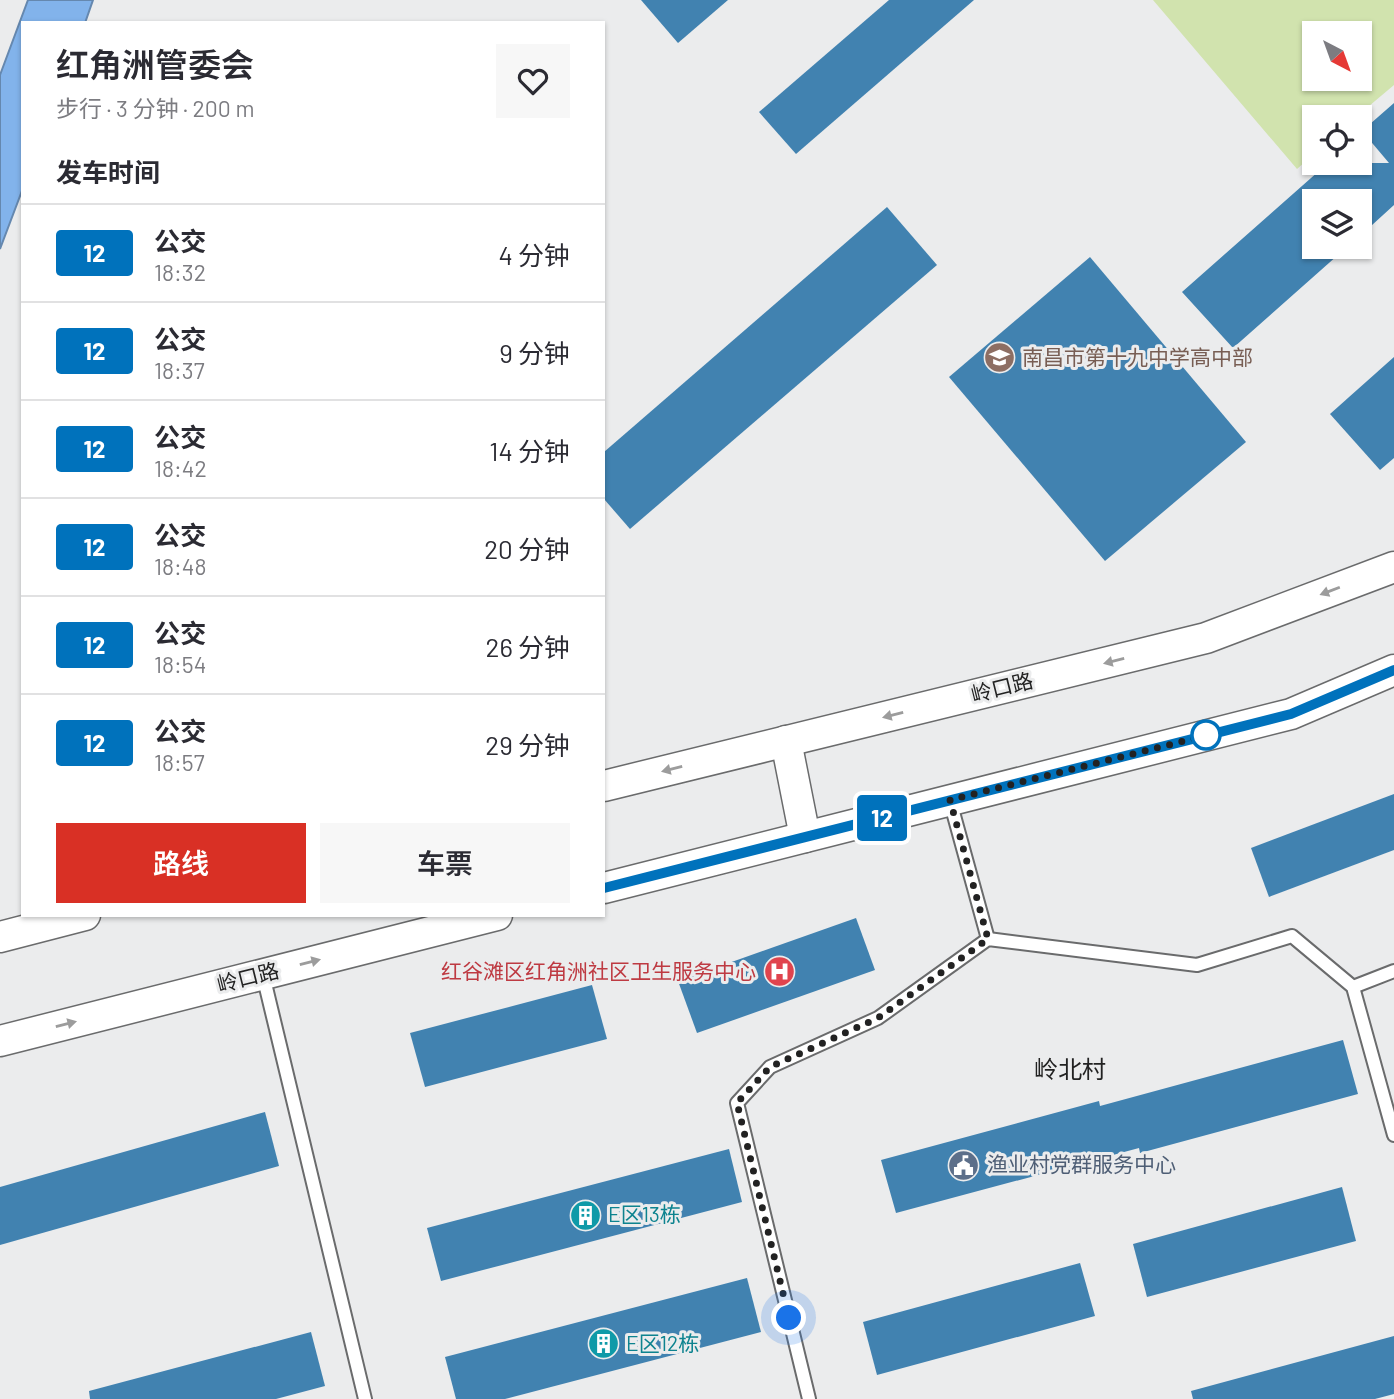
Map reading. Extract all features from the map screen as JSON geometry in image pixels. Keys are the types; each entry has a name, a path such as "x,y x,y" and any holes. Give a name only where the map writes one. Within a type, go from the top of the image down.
{"street":[{"name":"岭口路","path":"605,786 1206,638 1394,567"},
{"path":"605,888 1291,714 1394,670"},
{"path":"786,741 805,837"},
{"path":"0,937 77,917"},
{"name":"岭口路","path":"0,1041 489,917"}],"lane":[{"path":"950,800 988,939"},
{"path":"808,1399 737,1103 770,1067 878,1018 988,939 1197,965 1292,936 1353,987 1394,1135"},
{"path":"1353,987 1394,971"},
{"path":"263,975 365,1399"}],"green space":[{"path":"1153,0 1394,0 1394,85 1370,105 1302,105 1302,165 1297,169"}],"water":[{"path":"28,0 93,0 86,21 21,21 21,193 0,249 0,75"}],"building":[{"path":"641,0 728,0 678,43"},
{"path":"889,0 974,0 796,154 759,112"},
{"path":"1394,103 1394,205 1372,225 1372,189 1302,189 1302,259 1333,259 1233,348 1182,292 1314,175 1372,175 1372,163 1389,163 1372,143 1372,122"},
{"path":"887,207 937,265 630,529 605,500 605,451"},
{"path":"1090,257 1246,442 1105,561 949,377"},
{"path":"1394,357 1394,458 1380,470 1330,414"},
{"path":"1394,794 1394,850 1269,897 1251,848"},
{"path":"856,918 875,970 697,1033 678,981"},
{"path":"592,985 607,1039 425,1087 410,1033"},
{"path":"1343,1040 1358,1094 1140,1153 1139,1148 896,1213 881,1160 1099,1101 1100,1106"},
{"path":"265,1112 279,1166 0,1245 0,1187"},
{"name":"E区13栋","path":"729,1149 742,1202 441,1281 427,1228"},
{"path":"1342,1187 1356,1241 1147,1297 1133,1244"},
{"path":"1080,1263 1095,1316 877,1375 863,1322"},
{"name":"E区12栋","path":"747,1278 761,1332 505,1399 456,1399 445,1357"},
{"path":"311,1332 325,1386 276,1399 90,1399 89,1391"},
{"path":"1394,1336 1394,1394 1375,1399 1193,1399 1191,1391"}],"bus line":[{"name":"12","path":"605,888 1291,714 1394,670"}],"place":[{"name":"南昌市第十九中学高中部","path":"999,358"},
{"name":"红谷滩区红角洲社区卫生服务中心","path":"779,972"},
{"name":"渔业村党群服务中心","path":"964,1165"},
{"name":"E区13栋","path":"585,1215"},
{"name":"E区12栋","path":"603,1344"}],"district":[{"name":"岭北村","path":"1070,1070"}],"route":[{"path":"789,1318 737,1103 770,1067 878,1018 988,939 950,800 1212,734 1206,735"}]}
